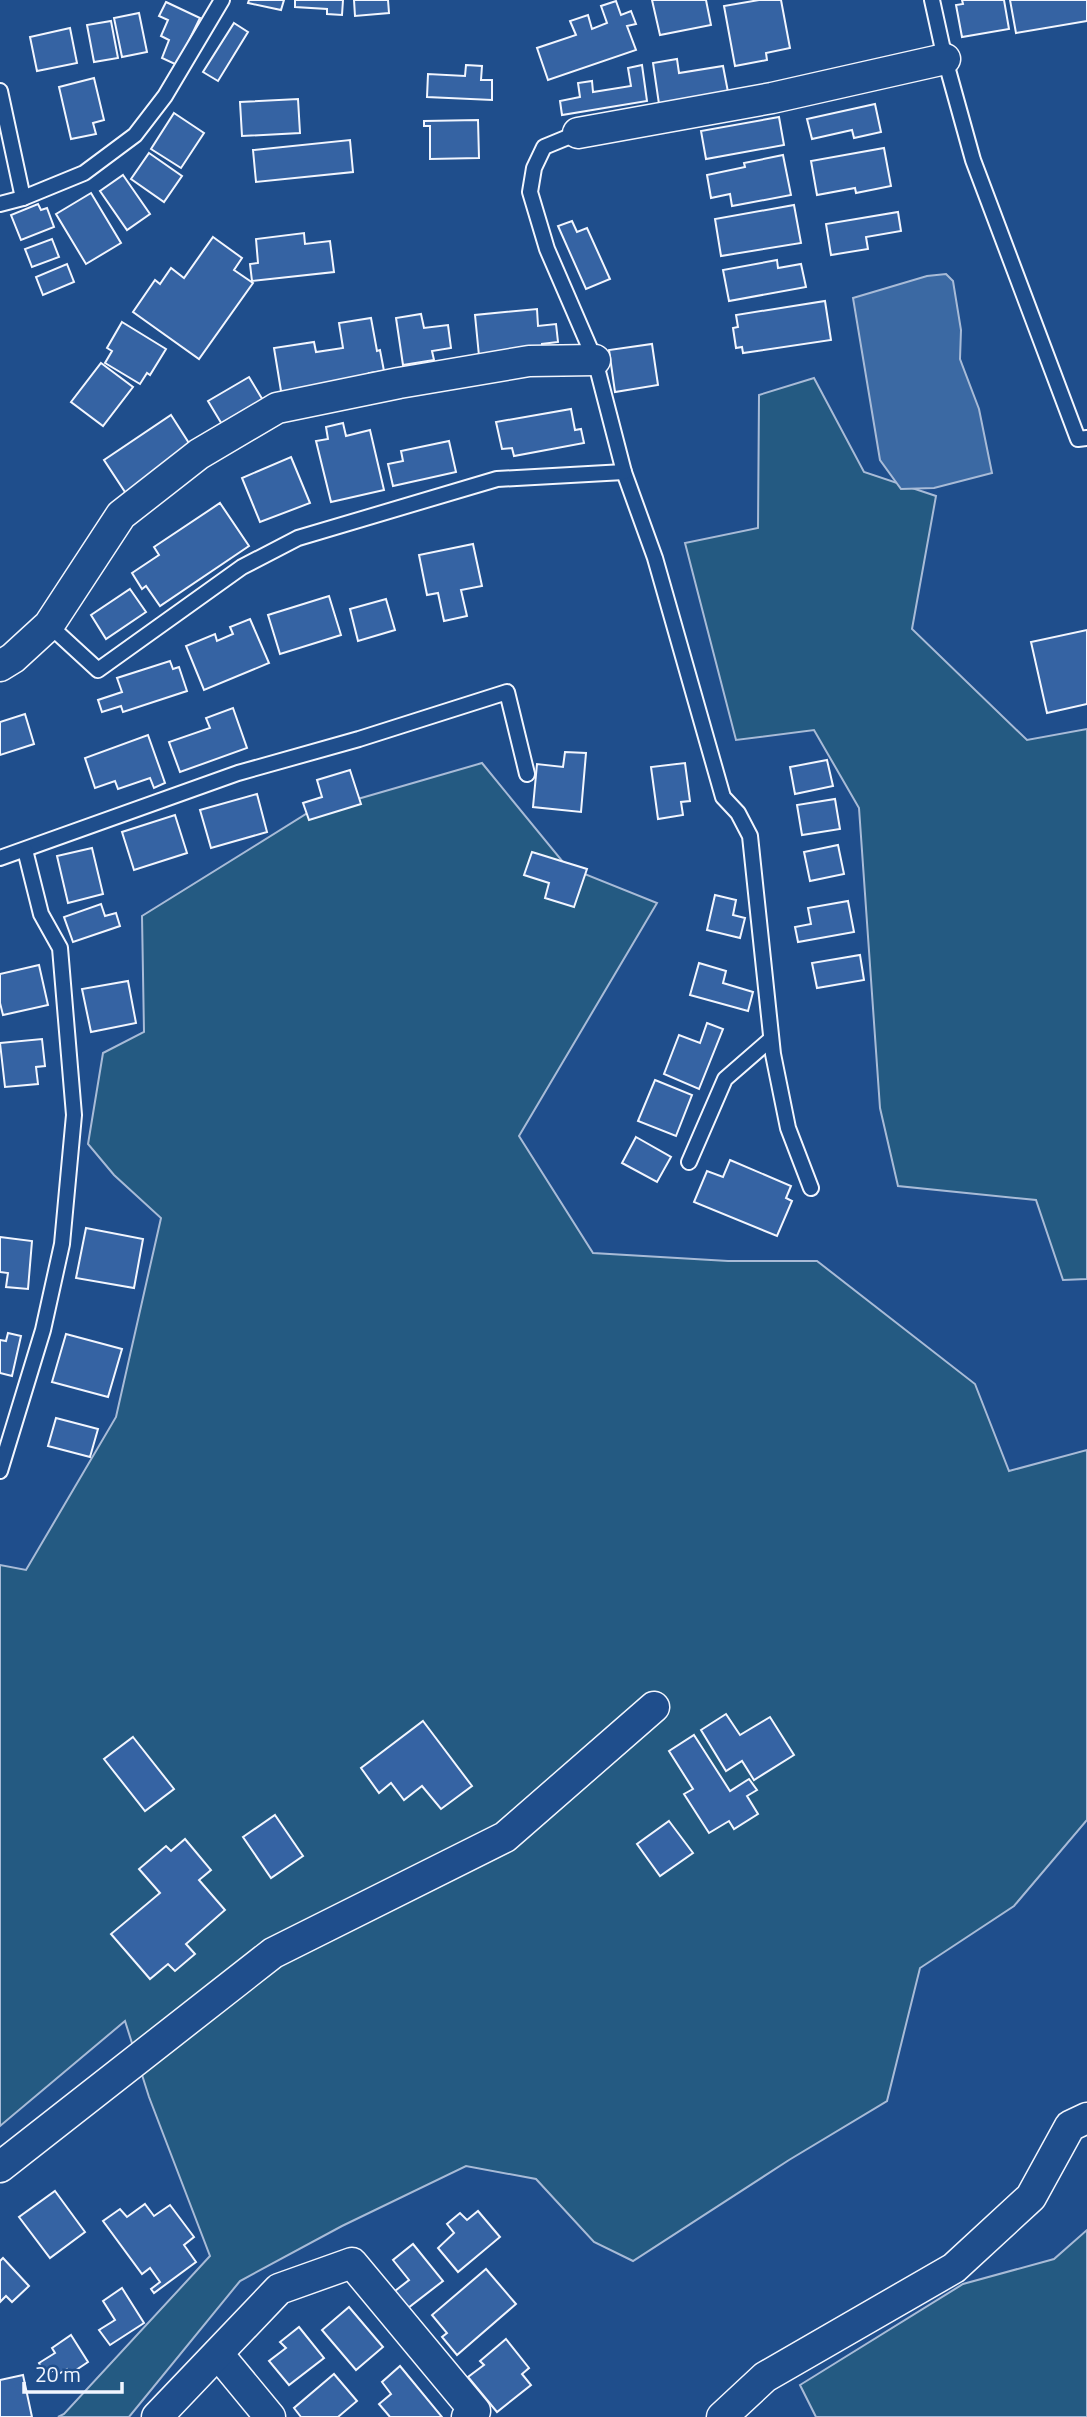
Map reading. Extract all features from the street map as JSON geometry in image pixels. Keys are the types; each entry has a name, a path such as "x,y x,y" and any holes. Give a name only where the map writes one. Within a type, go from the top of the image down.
{"street":[{"path":"578,133 772,98 945,59"},
{"path":"0,666 13,658 49,625 121,515 199,454 277,408 399,383 529,361 595,360"},
{"path":"0,2167 273,1953 505,1837 654,1707"},
{"path":"722,2417 765,2377 954,2267 1031,2197 1070,2126 1087,2118"},
{"path":"157,2417 279,2289 352,2263 475,2411 467,2417"},
{"path":"218,2354 270,2417"}],"lane":[{"path":"0,204 23,198 84,173 135,135 165,96 222,0"},
{"path":"932,0 973,160 1078,439 1087,438"},
{"path":"0,92 23,198"},
{"path":"578,133 544,147 534,168 530,192 547,249 595,360 624,472 654,558 723,797 738,813 750,836 771,1039 788,1128 811,1188"},
{"path":"49,625 98,670 242,566 298,538 497,479 624,472"},
{"path":"0,858 239,773 359,739 507,692 527,774"},
{"path":"0,1471 43,1330 62,1244 74,1115 60,948 41,914 25,850"},
{"path":"689,1162 725,1079 771,1039"}],"shaded area":[{"path":"946,274 953,281 961,330 960,359 979,409 992,473 934,488 901,489 880,460 853,298 927,276"},
{"path":"814,378 864,472 936,496 912,629 1027,740 1087,729 1087,1279 1063,1280 1036,1200 898,1186 880,1108 859,808 814,730 736,740 685,543 758,528 759,395"},
{"path":"482,763 567,867 657,903 519,1136 593,1253 728,1261 817,1261 975,1384 1009,1471 1087,1450 1087,1820 1014,1906 920,1968 887,2101 789,2160 633,2261 594,2242 536,2179 466,2166 342,2226 240,2281 129,2417 58,2417 64,2414 210,2256 149,2097 125,2021 0,2126 0,1565 26,1570 116,1417 161,1218 114,1175 88,1144 103,1053 144,1032 142,916 306,814"},
{"path":"1087,2230 1087,2417 816,2417 800,2385 963,2284 1054,2259"}],"building":[{"path":"249,0 284,0 281,10 248,3"},
{"path":"295,0 343,0 342,15 327,14 327,9 295,7"},
{"path":"354,0 388,0 389,13 355,16"},
{"path":"652,0 706,0 711,25 660,35"},
{"path":"759,0 781,0 790,48 766,53 767,60 735,66 724,6"},
{"path":"962,0 1004,0 1009,29 962,37 956,5 963,4"},
{"path":"1010,0 1087,0 1087,21 1016,33"},
{"path":"616,1 621,15 631,11 636,24 627,26 636,50 548,80 537,48 576,35 570,21 588,15 592,29 607,23 601,6"},
{"path":"166,2 200,18 177,65 162,58 169,40 161,36 168,20 159,16"},
{"path":"139,13 147,52 122,57 114,18"},
{"path":"111,21 118,58 94,62 87,25"},
{"path":"234,23 248,32 218,81 203,72"},
{"path":"70,28 77,63 37,71 30,37"},
{"path":"677,59 679,73 723,66 728,92 659,104 653,63"},
{"path":"466,65 482,66 481,80 492,80 492,100 427,97 428,74 465,76"},
{"path":"642,65 647,101 562,115 560,101 580,97 578,83 592,81 593,92 631,86 628,68"},
{"path":"94,78 104,120 93,123 96,134 71,139 59,87"},
{"path":"298,99 300,133 242,136 240,102"},
{"path":"875,104 881,132 854,138 852,130 812,139 807,119"},
{"path":"174,113 204,133 181,168 151,149"},
{"path":"779,117 784,145 706,159 701,131"},
{"path":"478,120 479,158 430,159 430,126 424,126 424,121"},
{"path":"350,140 353,172 256,182 253,150"},
{"path":"884,148 891,186 856,193 855,188 817,195 811,161"},
{"path":"149,153 182,176 164,202 131,179"},
{"path":"783,155 791,195 732,206 730,194 711,198 707,175 745,167 744,163"},
{"path":"123,175 150,214 127,230 100,191"},
{"path":"91,193 121,243 86,264 56,214"},
{"path":"38,204 41,210 47,208 54,227 21,240 11,215"},
{"path":"794,205 801,243 721,256 715,219"},
{"path":"898,212 901,231 866,237 868,249 831,255 826,224"},
{"path":"572,221 577,232 587,228 610,279 586,289 558,226"},
{"path":"304,233 305,244 330,241 334,272 252,281 250,264 258,263 256,239"},
{"path":"213,237 242,258 234,270 253,283 199,359 133,312 155,280 160,284 171,268 184,278"},
{"path":"52,239 59,257 32,267 25,249"},
{"path":"777,260 778,268 801,264 806,287 729,301 723,270"},
{"path":"67,264 74,282 43,295 36,277"},
{"path":"825,301 831,340 743,353 742,347 736,348 733,328 738,327 736,315"},
{"path":"537,309 538,326 556,324 558,342 542,344 542,349 479,356 475,315"},
{"path":"421,314 424,328 448,325 451,348 432,351 434,360 403,365 396,318"},
{"path":"371,318 384,371 369,373 371,383 282,397 274,348 314,342 316,352 343,348 339,323"},
{"path":"122,322 166,349 150,375 147,373 140,384 105,363 112,351 107,348"},
{"path":"652,344 658,385 615,392 609,350"},
{"path":"101,363 133,387 103,426 71,402"},
{"path":"249,377 267,407 226,431 208,401"},
{"path":"571,409 575,430 581,429 584,443 514,456 512,448 502,449 496,422"},
{"path":"171,415 194,451 127,495 104,460"},
{"path":"343,423 346,436 370,430 384,490 331,502 316,441 328,439 326,427"},
{"path":"449,441 456,472 393,486 388,464 403,461 401,451"},
{"path":"291,457 310,503 260,522 242,478"},
{"path":"220,503 249,546 160,606 146,586 142,589 132,573 159,555 154,547"},
{"path":"473,544 482,586 461,590 467,616 444,621 438,593 427,595 419,555"},
{"path":"130,589 146,612 106,639 91,615"},
{"path":"329,596 341,635 280,654 268,615"},
{"path":"386,599 395,630 358,641 350,609"},
{"path":"250,619 269,663 204,690 186,646 215,634 217,641 233,634 230,627"},
{"path":"1087,630 1087,704 1047,713 1031,642"},
{"path":"170,661 173,669 179,667 187,691 123,712 121,706 102,712 98,700 122,692 117,678"},
{"path":"233,708 247,748 180,772 169,742 210,728 206,718"},
{"path":"25,714 34,744 0,755 0,722"},
{"path":"148,735 165,783 154,788 150,778 118,789 115,781 95,788 85,758"},
{"path":"565,752 586,753 581,812 533,807 537,764 563,767"},
{"path":"827,760 833,786 795,794 790,767"},
{"path":"685,763 690,801 681,802 683,815 658,819 651,767"},
{"path":"350,770 361,804 309,820 303,803 322,797 317,780"},
{"path":"257,794 267,832 211,848 200,810"},
{"path":"835,799 840,829 802,835 797,805"},
{"path":"175,815 187,853 134,870 122,832"},
{"path":"838,845 844,874 810,881 804,852"},
{"path":"92,848 103,894 68,903 57,856"},
{"path":"532,852 587,869 574,907 545,898 549,883 524,875"},
{"path":"715,895 736,900 733,915 745,918 740,938 707,930"},
{"path":"848,901 854,932 798,942 795,927 811,924 808,908"},
{"path":"101,904 105,916 116,913 120,926 73,942 64,917"},
{"path":"860,955 864,980 817,988 812,963"},
{"path":"699,963 726,971 723,983 753,992 748,1011 690,995"},
{"path":"39,965 48,1005 3,1015 0,1003 0,974"},
{"path":"128,981 136,1023 91,1032 82,989"},
{"path":"707,1023 723,1029 699,1089 664,1074 679,1035 700,1043"},
{"path":"42,1039 45,1066 36,1067 38,1084 5,1087 0,1043"},
{"path":"655,1080 692,1095 676,1136 638,1121"},
{"path":"636,1137 671,1157 657,1182 622,1163"},
{"path":"730,1160 791,1186 786,1198 792,1201 777,1236 694,1202 707,1171 723,1177"},
{"path":"86,1228 143,1239 134,1288 76,1278"},
{"path":"0,1237 32,1241 28,1289 6,1287 8,1273 0,1272"},
{"path":"8,1333 21,1336 12,1376 0,1373 0,1340 6,1341"},
{"path":"66,1334 122,1349 108,1397 52,1382"},
{"path":"56,1418 98,1429 90,1457 48,1446"},
{"path":"726,1714 740,1735 770,1717 794,1755 754,1780 742,1761 726,1771 701,1730"},
{"path":"423,1721 472,1786 441,1809 422,1786 404,1800 391,1783 379,1793 361,1768"},
{"path":"694,1735 730,1791 749,1779 757,1790 747,1796 758,1814 734,1829 729,1821 709,1833 684,1794 693,1789 669,1751"},
{"path":"133,1737 174,1789 145,1811 104,1759"},
{"path":"275,1815 303,1856 271,1878 243,1837"},
{"path":"669,1821 693,1853 660,1876 637,1844"},
{"path":"185,1839 211,1870 199,1880 225,1910 186,1944 195,1954 175,1971 168,1964 150,1979 111,1934 160,1893 139,1869 166,1846 171,1851"},
{"path":"55,2191 85,2232 50,2258 19,2217"},
{"path":"145,2204 154,2216 170,2205 194,2237 184,2245 196,2262 154,2293 151,2289 160,2282 150,2268 142,2274 103,2221 120,2209 127,2217"},
{"path":"478,2211 500,2237 458,2272 438,2248 454,2233 447,2224 460,2213 467,2220"},
{"path":"413,2244 443,2281 408,2308 395,2291 409,2280 393,2260"},
{"path":"3,2258 29,2286 12,2302 6,2296 0,2302 0,2261"},
{"path":"486,2269 516,2304 457,2355 442,2337 447,2333 432,2315"},
{"path":"122,2288 144,2323 110,2345 99,2330 115,2320 103,2301"},
{"path":"349,2307 383,2347 356,2370 322,2330"},
{"path":"299,2327 324,2358 289,2385 269,2361 286,2348 280,2342"},
{"path":"71,2335 88,2362 70,2374 67,2369 57,2375 54,2370 46,2375 39,2363 55,2353 52,2348"},
{"path":"506,2339 529,2368 522,2374 531,2385 497,2412 468,2377 484,2365 480,2361"},
{"path":"400,2366 442,2417 390,2417 379,2404 391,2394 382,2382"},
{"path":"334,2374 357,2401 338,2417 301,2417 294,2408"},
{"path":"23,2375 32,2417 0,2417 0,2380"}]}
